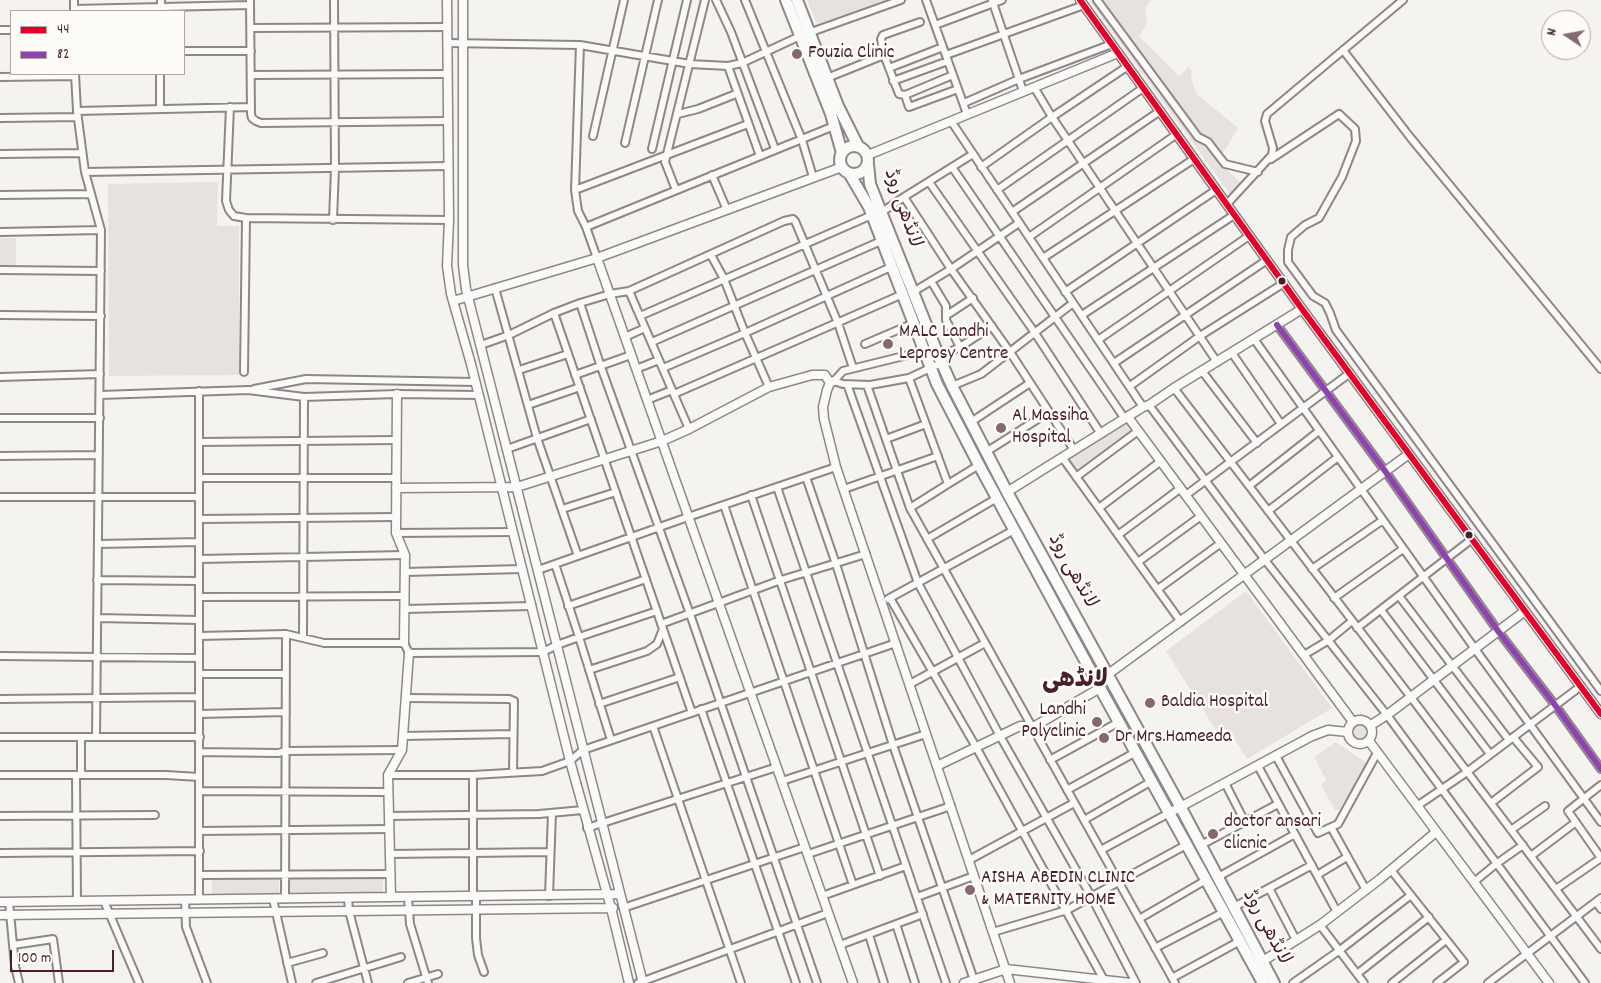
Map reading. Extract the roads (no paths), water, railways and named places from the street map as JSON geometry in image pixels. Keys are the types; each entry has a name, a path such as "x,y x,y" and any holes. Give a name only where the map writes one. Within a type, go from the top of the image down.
{"main road":[{"path":"786,0 805,34 827,78 838,106 858,146 865,151 868,160 862,172 854,174 846,170 841,158 842,153 805,34 797,0"},
{"path":"842,153 849,147 858,146"},
{"name":"لانڈھی روڈ","path":"868,160 870,184 881,241 892,267 908,293 914,323 931,368 979,465 1262,983"},
{"name":"لانڈھی روڈ","path":"846,170 877,214 908,293 952,386 1007,492 1180,806 1274,983"}],"street":[{"path":"74,0 74,10 250,2 252,118 261,122 448,121"},
{"path":"333,220 335,168 334,0"},
{"path":"447,0 448,266 453,301 502,487 570,761 611,908 628,983"},
{"path":"463,0 463,265 468,296 518,487 641,982 828,913"},
{"path":"593,136 624,0"},
{"path":"625,143 658,0"},
{"path":"652,149 687,0"},
{"path":"676,190 665,162 705,0"},
{"path":"716,0 775,150"},
{"path":"745,0 802,140 813,177"},
{"path":"447,43 580,45 690,64 728,66 742,63 805,34 901,0"},
{"path":"926,0 968,114"},
{"path":"935,25 992,2 1002,0"},
{"path":"1097,0 1198,137 1208,142 1226,164 1258,172"},
{"path":"1271,159 1273,148 1265,121 1267,114 1401,1"},
{"path":"992,2 1023,91"},
{"path":"893,81 1082,3 1302,309 1601,714"},
{"path":"920,22 883,35 881,39 884,55 899,94 905,95 953,75"},
{"path":"251,28 447,27"},
{"path":"964,103 1019,79 1112,44"},
{"path":"580,45 575,190 578,211 586,227 610,294 853,983"},
{"path":"889,68 943,47"},
{"path":"1343,50 1410,137 1601,369"},
{"path":"185,51 251,51"},
{"path":"868,160 950,121 1118,53"},
{"path":"827,78 884,55"},
{"path":"728,66 736,94 760,156"},
{"path":"981,167 1128,66"},
{"path":"251,75 448,74"},
{"path":"0,77 75,75 77,114 85,172 101,230 96,737"},
{"path":"160,75 160,108"},
{"path":"1034,87 1082,163 1116,210 1216,362"},
{"path":"997,190 1143,88"},
{"path":"905,95 909,107 958,89"},
{"path":"678,114 698,109 736,94"},
{"path":"230,107 226,201 228,210 234,216 246,218 333,220 449,220"},
{"path":"0,118 160,108 251,107"},
{"path":"1012,212 1160,111"},
{"path":"1227,204 1271,159 1339,114 1355,129 1356,141 1342,177 1319,218 1305,225 1291,237 1288,262 1313,296 1325,303 1336,330 1601,689"},
{"path":"950,121 1130,386 1387,715 1585,983"},
{"path":"575,190 748,124"},
{"path":"586,227 834,126"},
{"path":"1029,237 1176,134"},
{"path":"0,154 82,153"},
{"path":"640,316 877,214 973,154"},
{"path":"1043,258 1194,159"},
{"path":"85,172 448,166"},
{"path":"952,167 1126,418 1161,461 1353,722"},
{"path":"453,301 597,258 813,177 846,170"},
{"path":"712,175 726,210"},
{"path":"929,182 1035,333 1101,434"},
{"path":"1066,292 1216,190"},
{"path":"0,195 91,194"},
{"path":"904,198 951,269 1010,352 1074,450"},
{"path":"1082,315 1234,215"},
{"path":"244,372 246,218"},
{"path":"481,345 509,335 554,313 580,303 610,294 629,291 784,221 793,219 838,323 853,368"},
{"path":"647,400 673,392 756,358 908,293 951,269 1019,223"},
{"path":"0,232 101,230"},
{"path":"1098,340 1249,236"},
{"path":"652,342 881,241"},
{"path":"711,255 724,279 733,305 769,387"},
{"path":"1114,363 1267,260"},
{"path":"663,368 892,267"},
{"path":"0,270 101,271"},
{"path":"930,281 946,306 948,323 960,347"},
{"path":"1130,386 1200,336 1284,283"},
{"path":"495,288 537,438 578,556"},
{"path":"629,291 690,429"},
{"path":"947,315 973,298"},
{"path":"580,303 601,367 690,614 817,983"},
{"path":"952,386 981,374 1074,303"},
{"path":"1007,492 1302,309"},
{"path":"554,313 692,713"},
{"path":"0,314 101,316"},
{"path":"866,344 914,323"},
{"path":"1277,325 1385,471 1498,631 1601,769"},
{"path":"396,488 518,487 662,441 690,429 769,387 812,375 825,375 832,382 867,385 909,378 931,368 992,326"},
{"path":"625,337 645,328"},
{"path":"1254,339 1474,649 1601,822"},
{"path":"924,351 843,372 832,382 823,408 824,419 836,467 1010,983"},
{"path":"1232,352 1282,424"},
{"path":"519,370 568,354"},
{"path":"575,375 631,355"},
{"path":"636,369 659,360"},
{"path":"1202,371 1257,442"},
{"path":"1186,495 1350,373"},
{"path":"0,376 100,374"},
{"path":"909,378 948,484"},
{"path":"100,395 248,390 306,379 475,382"},
{"path":"971,422 1030,383"},
{"path":"848,384 918,583 1000,736 1091,896 1136,983"},
{"path":"867,385 910,508 1173,981 1240,941"},
{"path":"528,405 580,387"},
{"path":"1174,388 1290,542 1410,696 1601,950"},
{"path":"248,390 304,397 397,394 478,395"},
{"path":"199,900 200,392"},
{"path":"391,898 388,775 402,750 409,653 404,643 405,555 396,533 397,394"},
{"path":"303,638 304,397"},
{"path":"986,452 1049,412"},
{"path":"0,418 100,418"},
{"path":"507,449 591,419"},
{"path":"886,439 926,424"},
{"path":"1076,477 1138,431"},
{"path":"1249,486 1319,431"},
{"path":"199,442 396,440"},
{"path":"1107,675 1409,454"},
{"path":"0,456 99,455"},
{"path":"844,488 938,456"},
{"path":"1268,511 1338,457"},
{"path":"1062,458 1181,622"},
{"path":"1099,508 1161,461"},
{"path":"910,508 979,465"},
{"path":"538,570 836,467"},
{"path":"806,477 836,564 893,745 975,981"},
{"path":"200,478 396,478"},
{"path":"777,487 946,983"},
{"path":"1118,535 1181,488"},
{"path":"562,510 616,492"},
{"path":"752,495 880,876"},
{"path":"0,497 200,497"},
{"path":"927,539 997,498"},
{"path":"724,505 853,885"},
{"path":"1138,562 1201,516"},
{"path":"200,519 396,517"},
{"path":"1312,569 1383,520"},
{"path":"882,602 1014,530"},
{"path":"396,533 513,532"},
{"path":"1357,628 1472,539"},
{"path":"98,544 199,542"},
{"path":"1158,590 1221,543"},
{"path":"1334,598 1403,549"},
{"path":"662,626 781,580 866,554"},
{"path":"199,559 405,555"},
{"path":"555,564 611,740"},
{"path":"405,572 522,569"},
{"path":"568,606 646,579"},
{"path":"98,580 200,581"},
{"path":"199,596 404,596"},
{"path":"1399,596 1452,666 1511,738 1538,767 1490,802"},
{"path":"890,598 1067,910 1104,980"},
{"path":"404,609 532,606"},
{"path":"1381,610 1490,754"},
{"path":"409,653 543,652 578,637 657,611"},
{"path":"1371,726 1525,611"},
{"path":"97,618 200,620"},
{"path":"1304,655 1329,640 1352,621"},
{"path":"589,670 647,651 657,644 662,626"},
{"path":"199,636 286,634 324,643 404,643"},
{"path":"286,634 286,899"},
{"path":"388,775 473,775 542,771 570,761 583,750 720,704 864,652 896,643"},
{"path":"910,684 985,643"},
{"path":"0,656 199,658"},
{"path":"200,674 286,674"},
{"path":"600,704 680,677"},
{"path":"1417,806 1467,772 1581,686"},
{"path":"937,766 1020,726 1035,726 1100,688"},
{"path":"0,699 200,697"},
{"path":"406,698 509,699 514,701 513,772"},
{"path":"701,710 796,983"},
{"path":"199,714 286,712"},
{"path":"1361,719 1368,722 1372,733 1368,741 1362,744 1354,742 1349,736 1348,732 1353,722 1361,719"},
{"path":"1050,760 1118,722"},
{"path":"653,726 741,983"},
{"path":"1101,850 1312,736 1328,730 1348,732"},
{"path":"403,736 513,734"},
{"path":"782,781 926,734"},
{"path":"0,737 200,737"},
{"path":"77,901 76,815 81,737"},
{"path":"1368,741 1549,983"},
{"path":"200,752 278,753 286,751 402,750"},
{"path":"1067,790 1136,752"},
{"path":"1276,756 1318,833 1338,824 1377,753"},
{"path":"1258,766 1337,912"},
{"path":"588,828 777,767"},
{"path":"0,775 200,776"},
{"path":"473,775 473,853 478,955 484,972"},
{"path":"1084,820 1152,781"},
{"path":"1225,783 1245,822"},
{"path":"1556,889 1601,858 1568,811 1601,785"},
{"path":"200,791 388,792"},
{"path":"969,860 1074,803"},
{"path":"1201,845 1278,804"},
{"path":"0,915 623,908 774,857 838,844 951,806"},
{"path":"1511,830 1544,806"},
{"path":"389,816 552,813 583,810"},
{"path":"549,896 552,813"},
{"path":"0,816 155,815"},
{"path":"1531,856 1576,822"},
{"path":"1331,827 1366,890"},
{"path":"200,831 389,829"},
{"path":"1263,961 1337,912 1436,832"},
{"path":"1218,877 1294,834"},
{"path":"993,932 1067,910 1186,844"},
{"path":"1474,882 1523,845"},
{"path":"0,853 200,851"},
{"path":"390,854 550,852"},
{"path":"1317,875 1347,857"},
{"path":"1234,907 1312,865"},
{"path":"822,896 906,866"},
{"path":"1391,870 1464,962 1437,983"},
{"path":"200,875 391,874"},
{"path":"917,897 974,876"},
{"path":"1139,919 1206,880"},
{"path":"1269,888 1296,940"},
{"path":"0,902 620,894"},
{"path":"1293,983 1340,950 1411,895"},
{"path":"408,897 410,924 427,980"},
{"path":"348,898 349,911 368,983"},
{"path":"273,899 292,983"},
{"path":"104,900 138,983"},
{"path":"185,900 186,927 207,983"},
{"path":"1488,983 1598,900 1601,909"},
{"path":"9,902 15,966 19,983"},
{"path":"1155,948 1224,912"},
{"path":"840,946 923,914"},
{"path":"1320,924 1360,980 1429,918"},
{"path":"896,924 915,983"},
{"path":"869,935 884,983"},
{"path":"13,945 53,939 59,983"},
{"path":"1392,983 1446,940"},
{"path":"287,963 323,953"},
{"path":"316,983 401,956"},
{"path":"964,983 975,981 1006,969 1127,983"},
{"path":"408,983 427,980 438,974"}],"place":[{"name":"Fouzia Clinic","path":"797,54"},
{"name":"MALC Landhi Leprosy Centre","path":"888,344"},
{"name":"Al Massiha Hospital","path":"1001,428"},
{"name":"Baldia Hospital","path":"1150,703"},
{"name":"Landhi Polyclinic","path":"1097,722"},
{"name":"Dr Mrs.Hameeda","path":"1104,738"},
{"name":"doctor ansari clicnic","path":"1213,834"},
{"name":"AISHA ABEDIN CLINIC & MATERNITY HOME","path":"970,890"}],"district":[{"name":"لانڈھی","path":"1075,683"}]}
